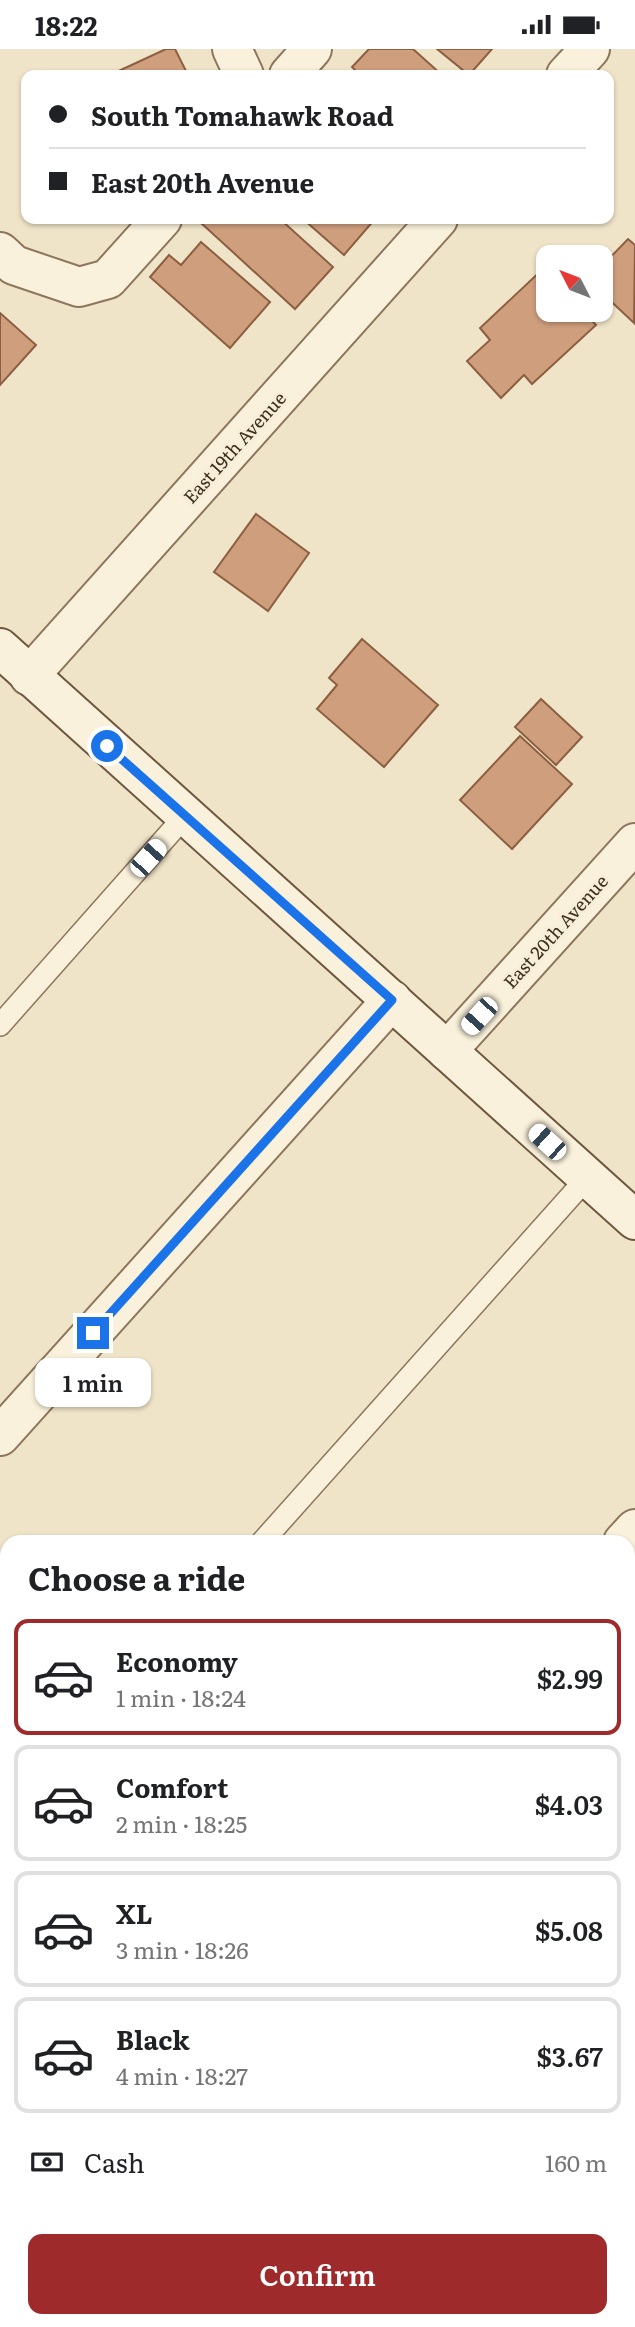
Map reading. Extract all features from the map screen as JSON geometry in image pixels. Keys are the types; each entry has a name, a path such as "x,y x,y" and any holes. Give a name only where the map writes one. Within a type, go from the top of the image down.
{"street":[{"path":"232,49 242,70"},
{"path":"294,70 313,49"},
{"path":"571,70 590,49"},
{"path":"0,252 14,265 79,287 108,279 158,224"},
{"name":"East 19th Avenue","path":"29,676 434,224"},
{"path":"0,647 29,676 635,1220"},
{"name":"East 20th Avenue","path":"447,1051 635,843"},
{"path":"0,1436 392,1000"}],"lane":[{"path":"0,1025 185,816"},
{"path":"268,1535 587,1178"}],"building":[{"path":"166,49 175,49 186,70 121,70"},
{"path":"369,49 413,49 436,70 355,70 352,67"},
{"path":"437,49 492,49 473,70 463,70"},
{"path":"202,224 286,224 333,267 295,309"},
{"path":"309,224 371,224 344,255"},
{"path":"628,239 635,245 634,323 613,303 613,255"},
{"path":"201,242 270,302 230,348 150,277 169,255 181,265"},
{"path":"536,276 536,322 593,322 596,325 532,384 524,375 501,398 467,361 490,340 480,328"},
{"path":"0,313 36,345 0,385"},
{"path":"256,514 309,553 268,611 214,572"},
{"path":"362,639 438,705 384,767 317,709 337,685 329,678"},
{"path":"541,699 582,737 556,765 515,727"},
{"path":"520,736 572,784 512,849 460,800"}],"route":[{"path":"93,1333 392,1000 107,746"}]}
